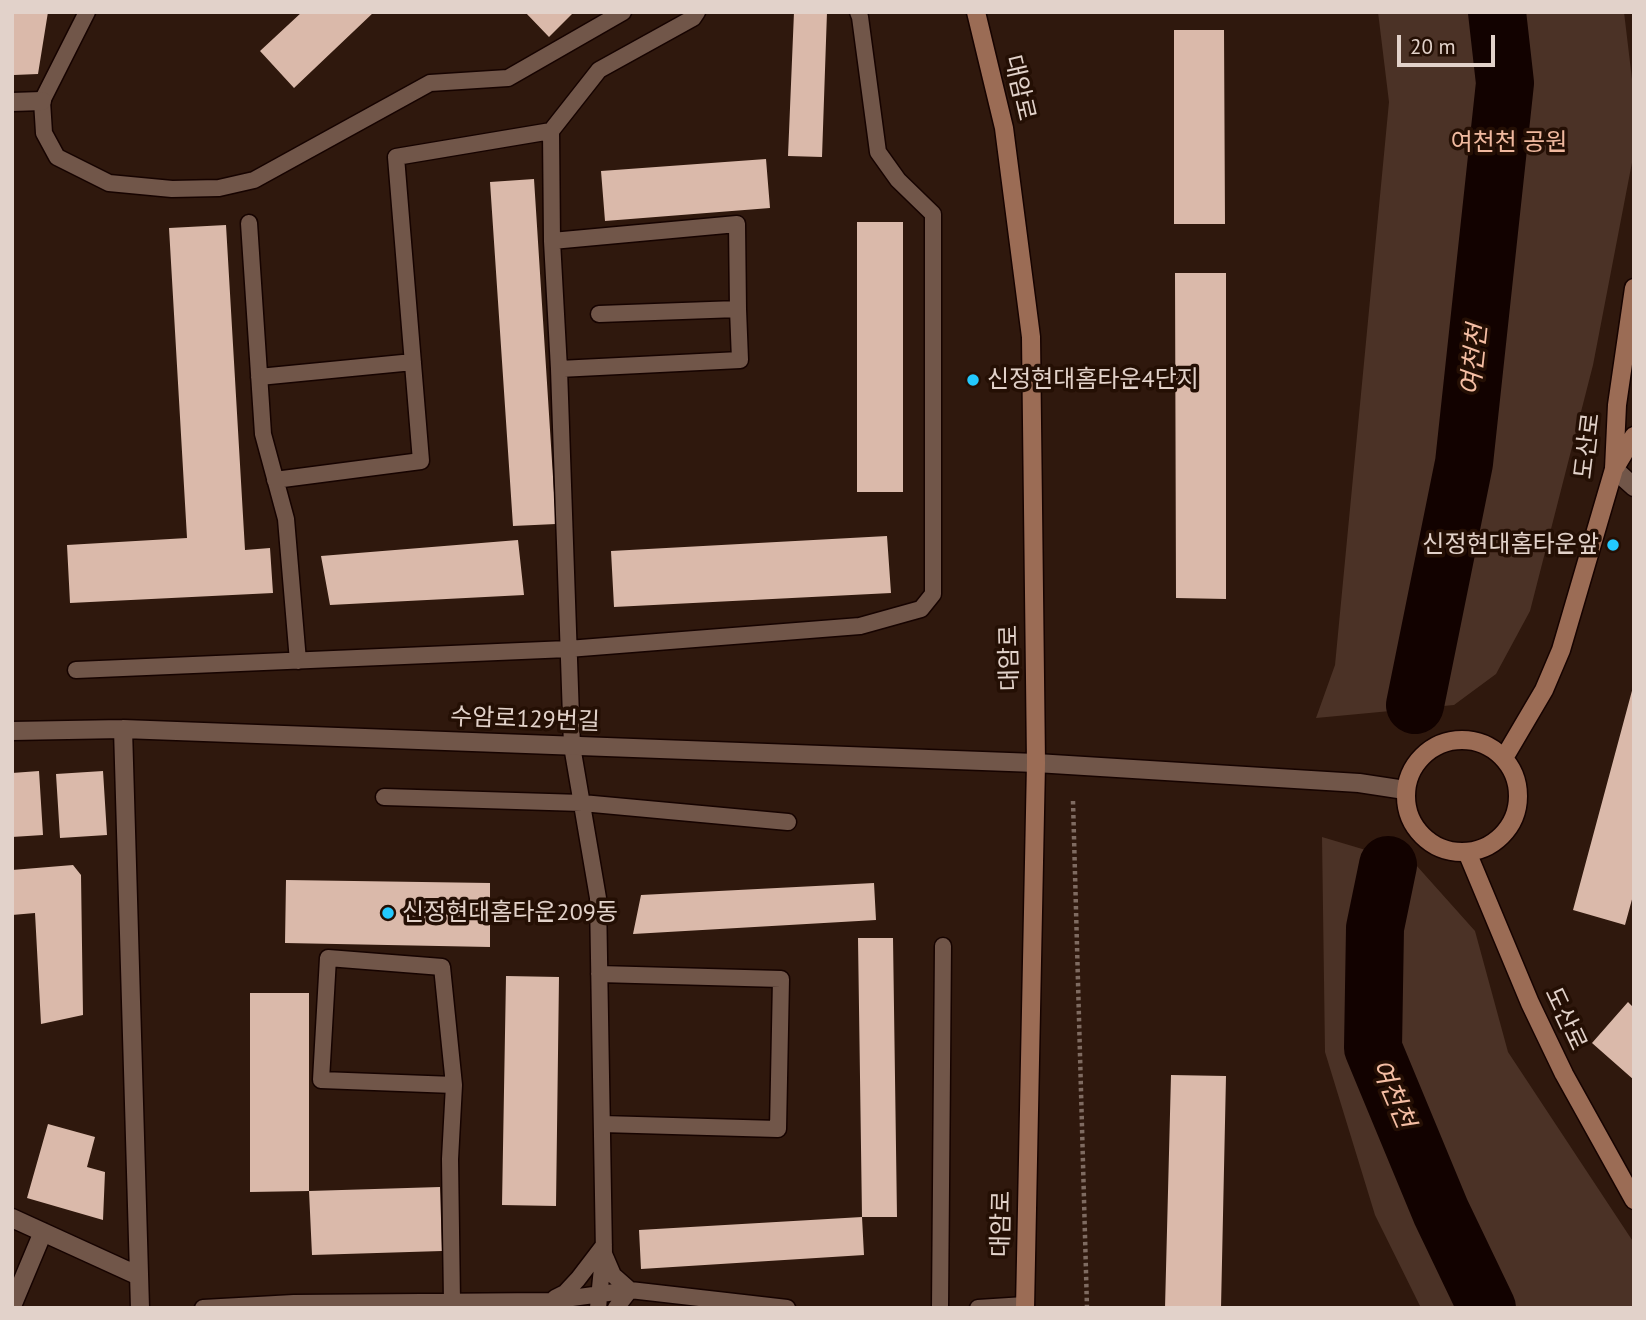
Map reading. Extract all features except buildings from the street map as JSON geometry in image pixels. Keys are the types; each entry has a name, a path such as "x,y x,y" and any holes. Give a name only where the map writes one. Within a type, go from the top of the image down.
{"main road":[{"name":"대암로","path":"976,12 1004,128 1031,337 1036,764 1025,1306"},
{"name":"도산로","path":"1504,758 1544,690 1562,650 1614,469 1618,405 1630,346 1634,288"},
{"path":"1614,469 1634,436"},
{"path":"1453,740 1474,740 1492,748 1504,758 1514,775 1518,797 1510,825 1504,833 1489,845 1467,852 1447,850 1425,839 1407,810 1405,790 1411,770 1429,749 1453,740"},
{"name":"도산로","path":"1467,852 1541,1027 1634,1200"}],"street":[{"path":"12,102 42,101"},
{"path":"1614,469 1634,487"},
{"path":"122,729 140,1308"},
{"name":"수암로129번길","path":"12,731 122,729 1036,764 1359,783 1405,790"},
{"path":"12,1218 139,1276"},
{"path":"12,1306 43,1232"}],"lane":[{"path":"88,12 42,101 44,133 57,157 109,183 172,189 219,188 254,180 430,83 508,78 622,12"},
{"path":"631,1290 610,1270 604,1254 598,898 572,746 552,241 551,131 599,70 693,18 697,12"},
{"path":"76,670 568,649 860,626 921,609 933,594 933,214 898,180 877,152 858,12"},
{"path":"275,480 421,461 396,157 551,131"},
{"path":"249,223 263,435 286,519 298,661"},
{"path":"552,241 737,224 740,360 559,369"},
{"path":"599,314 738,309"},
{"path":"259,377 413,362"},
{"path":"384,797 582,803 788,822"},
{"path":"940,1308 943,946"},
{"path":"452,1302 450,1159 454,1085 442,967 328,958 321,1080 454,1085"},
{"path":"599,974 781,979 778,1129 602,1124"},
{"path":"550,1301 565,1293 604,1245"},
{"path":"599,1301 604,1245"},
{"path":"616,1308 631,1290"},
{"path":"203,1308 599,1301 631,1290 787,1308"},
{"path":"550,1301 573,1308"},
{"path":"978,1308 1025,1306"}],"path":[{"path":"1073,801 1087,1308"}],"green space":[{"name":"여천천 공원","path":"1378,12 1624,12 1634,96 1634,152 1593,365 1530,611 1496,674 1454,705 1316,718 1335,665 1389,102"},
{"path":"1322,837 1416,865 1475,931 1508,1052 1634,1243 1634,1308 1421,1308 1375,1215 1325,1052"}],"waterway":[{"name":"여천천","path":"1415,705 1464,463 1505,83 1497,12"},
{"name":"여천천","path":"1388,865 1375,928 1373,1048 1441,1212 1487,1308"}],"place":[{"name":"신정현대홈타운4단지","path":"973,380"},
{"name":"신정현대홈타운앞","path":"1613,545"},
{"name":"신정현대홈타운209동","path":"388,913"}]}
